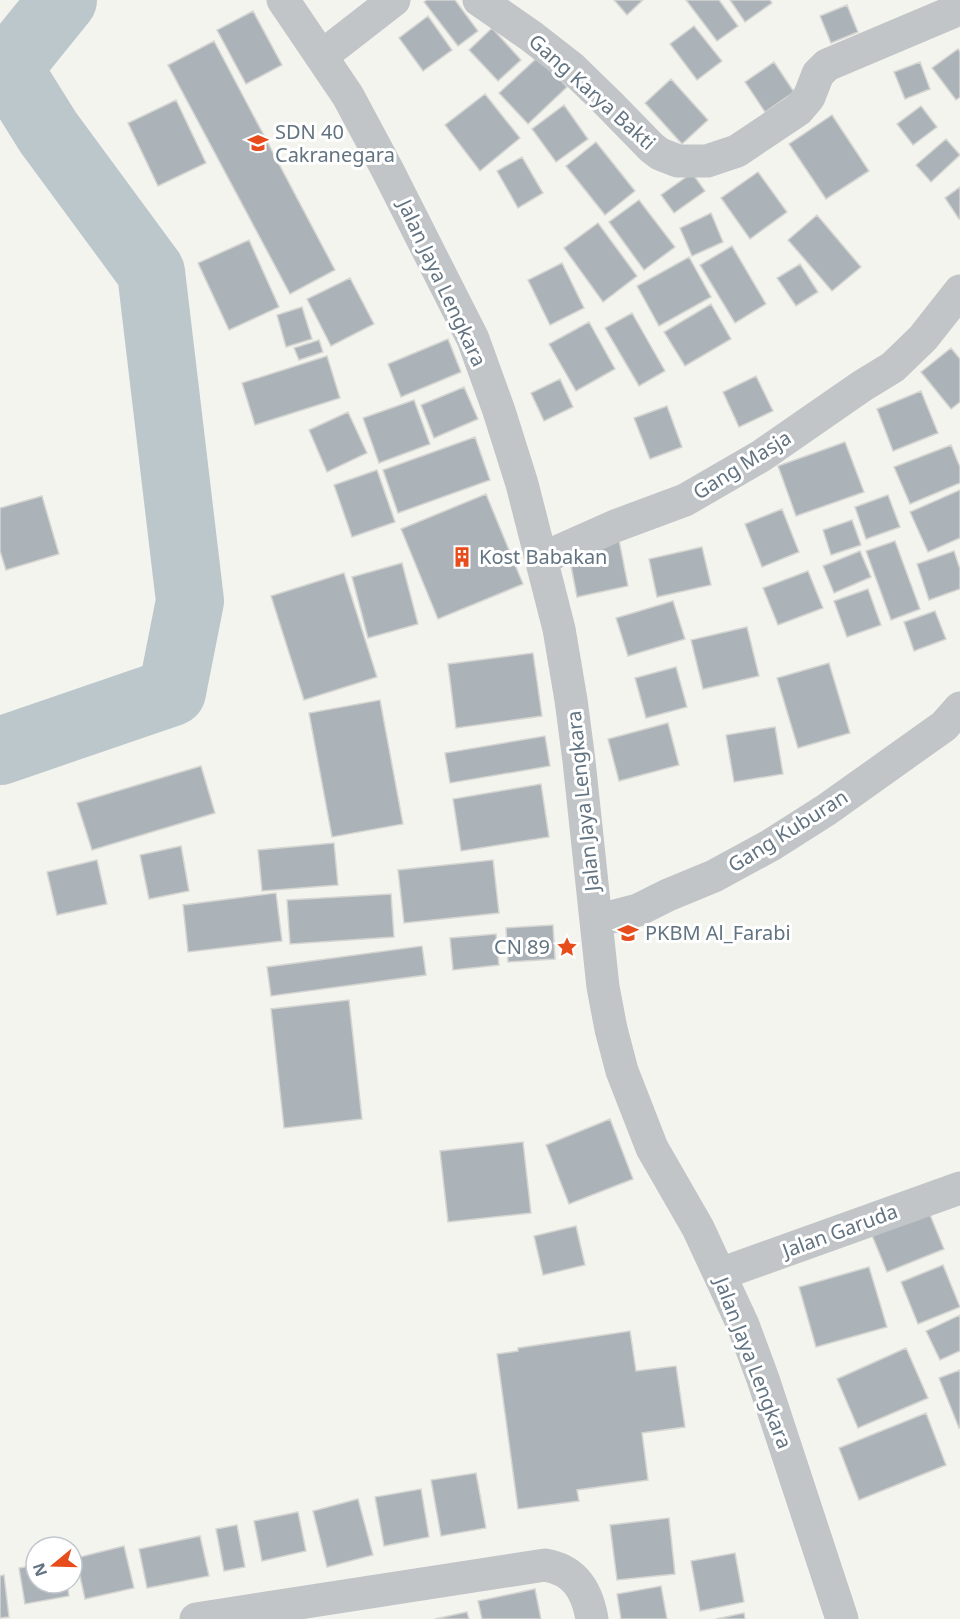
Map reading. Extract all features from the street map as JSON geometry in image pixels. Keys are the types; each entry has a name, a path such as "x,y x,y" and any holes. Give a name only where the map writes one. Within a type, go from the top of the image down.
{"street":[{"name":"Jalan Jaya Lengkara","path":"283,0 348,96 473,339 519,474 543,558 559,629 571,700 605,998 622,1071 652,1148 698,1228 743,1325 842,1619"},
{"path":"322,56 394,0"},
{"name":"Gang Karya Bakti","path":"479,0 572,68 652,148 669,158 687,163 707,161 737,151 792,115 804,104 818,74 827,65 951,15"},
{"name":"Gang Masja","path":"543,558 615,526 685,500 761,456 893,367 923,338 960,291"},
{"name":"Gang Kuburan","path":"596,921 638,910 714,876 771,845 826,810 935,732 960,708"},
{"name":"Jalan Garuda","path":"720,1274 959,1193"},
{"path":"196,1619 545,1565 561,1569 580,1583 588,1598 592,1619"}],"building":[{"path":"427,0 455,0 478,31 458,46 424,2"},
{"path":"614,0 643,0 627,15"},
{"path":"686,0 719,0 738,26 717,41"},
{"path":"730,0 770,0 772,3 745,22"},
{"path":"847,5 858,32 831,43 820,16"},
{"path":"253,11 282,65 246,84 217,30"},
{"path":"428,16 452,50 423,71 399,38"},
{"path":"694,26 722,61 697,80 670,44"},
{"path":"492,28 521,60 498,81 469,50"},
{"path":"214,41 335,270 290,294 168,65"},
{"path":"958,49 960,52 960,97 956,100 932,68"},
{"path":"539,56 567,87 528,124 499,93"},
{"path":"774,62 794,92 765,112 745,82"},
{"path":"920,62 930,89 905,99 894,72"},
{"path":"671,79 708,120 682,144 645,103"},
{"path":"485,94 520,138 480,171 445,125"},
{"path":"176,100 206,163 158,186 128,123"},
{"path":"564,105 588,139 556,162 532,129"},
{"path":"921,106 937,127 913,145 897,124"},
{"path":"832,115 869,171 826,199 789,144"},
{"path":"946,139 960,155 931,182 916,165"},
{"path":"596,142 635,191 605,215 566,166"},
{"path":"522,157 543,193 518,208 497,171"},
{"path":"758,172 787,212 750,239 721,198"},
{"path":"692,173 705,191 674,213 661,195"},
{"path":"960,187 960,219 959,219 945,198"},
{"path":"639,200 675,247 644,270 609,222"},
{"path":"711,213 723,242 692,256 680,228"},
{"path":"817,215 861,267 832,291 788,240"},
{"path":"598,223 637,276 603,302 564,248"},
{"path":"249,240 279,307 229,330 198,263"},
{"path":"732,246 766,304 735,323 700,265"},
{"path":"689,257 711,297 659,326 637,286"},
{"path":"562,263 584,308 550,325 528,280"},
{"path":"800,264 818,292 796,306 777,278"},
{"path":"350,278 374,324 331,346 307,299"},
{"path":"711,304 731,339 685,366 664,332"},
{"path":"302,307 312,339 286,347 277,315"},
{"path":"632,313 665,371 639,386 605,328"},
{"path":"589,322 615,369 576,391 549,344"},
{"path":"448,339 461,372 401,397 388,364"},
{"path":"319,340 323,352 299,360 294,348"},
{"path":"951,348 960,359 960,402 951,409 921,372"},
{"path":"327,356 340,398 255,425 242,383"},
{"path":"756,376 773,411 739,427 723,392"},
{"path":"560,379 573,407 544,421 531,393"},
{"path":"464,387 478,419 434,438 421,405"},
{"path":"921,391 938,433 893,451 877,409"},
{"path":"414,400 430,444 379,463 363,418"},
{"path":"667,406 682,447 650,459 634,418"},
{"path":"348,412 367,453 327,472 309,430"},
{"path":"475,437 490,480 398,513 383,470"},
{"path":"845,442 864,492 796,516 778,466"},
{"path":"951,445 960,467 960,483 910,504 894,467"},
{"path":"377,470 395,522 352,537 334,485"},
{"path":"960,490 960,538 928,552 910,512"},
{"name":"Kost Babakan","path":"486,494 523,584 438,619 401,529"},
{"path":"888,495 900,527 866,539 855,507"},
{"path":"42,496 59,554 6,570 0,551 0,508"},
{"path":"782,509 799,552 762,567 745,524"},
{"path":"852,520 861,545 831,555 823,530"},
{"path":"619,540 628,586 577,597 568,550"},
{"path":"895,541 920,609 891,620 866,551"},
{"path":"702,547 711,585 657,597 649,559"},
{"path":"860,551 871,577 834,593 823,566"},
{"path":"954,551 960,569 960,589 929,600 917,564"},
{"path":"402,563 418,624 368,638 352,577"},
{"path":"808,571 823,608 778,625 763,588"},
{"path":"344,573 377,677 304,700 271,596"},
{"path":"868,589 881,625 847,637 834,601"},
{"path":"673,601 685,639 628,656 616,618"},
{"path":"935,611 946,639 914,651 904,622"},
{"path":"747,627 759,676 703,689 691,640"},
{"path":"533,653 542,716 456,728 448,664"},
{"path":"829,663 850,733 798,748 777,678"},
{"path":"676,667 687,707 646,718 635,678"},
{"path":"380,700 403,824 332,837 309,713"},
{"path":"668,723 679,765 619,781 608,739"},
{"path":"775,727 783,774 734,782 726,735"},
{"path":"545,736 550,766 450,783 445,753"},
{"path":"201,766 215,813 92,850 77,803"},
{"path":"541,784 549,837 461,851 453,799"},
{"path":"334,843 338,885 262,891 258,850"},
{"path":"181,846 189,891 149,899 140,855"},
{"path":"97,860 107,904 57,915 47,872"},
{"path":"493,860 499,913 404,923 398,870"},
{"path":"276,893 282,941 188,952 183,905"},
{"path":"391,894 394,937 290,944 287,900"},
{"path":"553,925 555,959 508,962 506,928"},
{"path":"496,934 499,965 453,970 450,938"},
{"path":"422,946 426,975 271,996 267,967"},
{"path":"349,1000 362,1119 284,1128 271,1009"},
{"path":"610,1119 633,1179 569,1204 546,1145"},
{"path":"523,1142 531,1213 448,1222 440,1151"},
{"path":"926,1205 944,1249 887,1272 869,1228"},
{"path":"576,1226 585,1265 543,1275 534,1236"},
{"path":"943,1265 960,1307 918,1324 901,1282"},
{"path":"869,1267 887,1327 816,1347 799,1287"},
{"path":"960,1315 960,1351 940,1360 926,1331"},
{"path":"630,1331 636,1371 676,1366 685,1427 642,1433 648,1480 577,1490 579,1501 518,1509 497,1354 518,1351 518,1348"},
{"path":"906,1348 928,1398 858,1428 837,1379"},
{"path":"960,1370 960,1427 959,1428 939,1378"},
{"path":"926,1413 946,1465 859,1500 839,1448"},
{"path":"476,1473 486,1528 441,1536 431,1480"},
{"path":"421,1489 429,1537 384,1546 375,1497"},
{"path":"358,1499 373,1555 327,1567 313,1511"},
{"path":"298,1512 306,1551 262,1561 254,1521"},
{"path":"669,1518 675,1574 617,1580 610,1525"},
{"path":"237,1525 245,1567 224,1571 216,1529"},
{"path":"200,1536 209,1576 147,1588 139,1549"},
{"path":"124,1546 134,1588 85,1599 84,1556"},
{"path":"735,1553 744,1602 700,1611 691,1561"},
{"path":"24,1567 24,1595 69,1596 25,1604 19,1568"},
{"path":"4,1575 9,1617 0,1618 0,1576"},
{"path":"661,1586 667,1619 621,1619 617,1594"},
{"path":"535,1589 541,1619 482,1619 478,1601"},
{"path":"467,1612 469,1619 435,1619"},
{"path":"744,1613 745,1619 716,1619"}],"waterway":[{"path":"0,751 172,692 190,601 151,272 48,132 8,68 63,0"}],"place":[{"name":"SDN 40 Cakranegara","path":"258,143"},
{"name":"Kost Babakan","path":"462,557"},
{"name":"PKBM Al_Farabi","path":"628,933"},
{"name":"CN 89","path":"567,947"}]}
